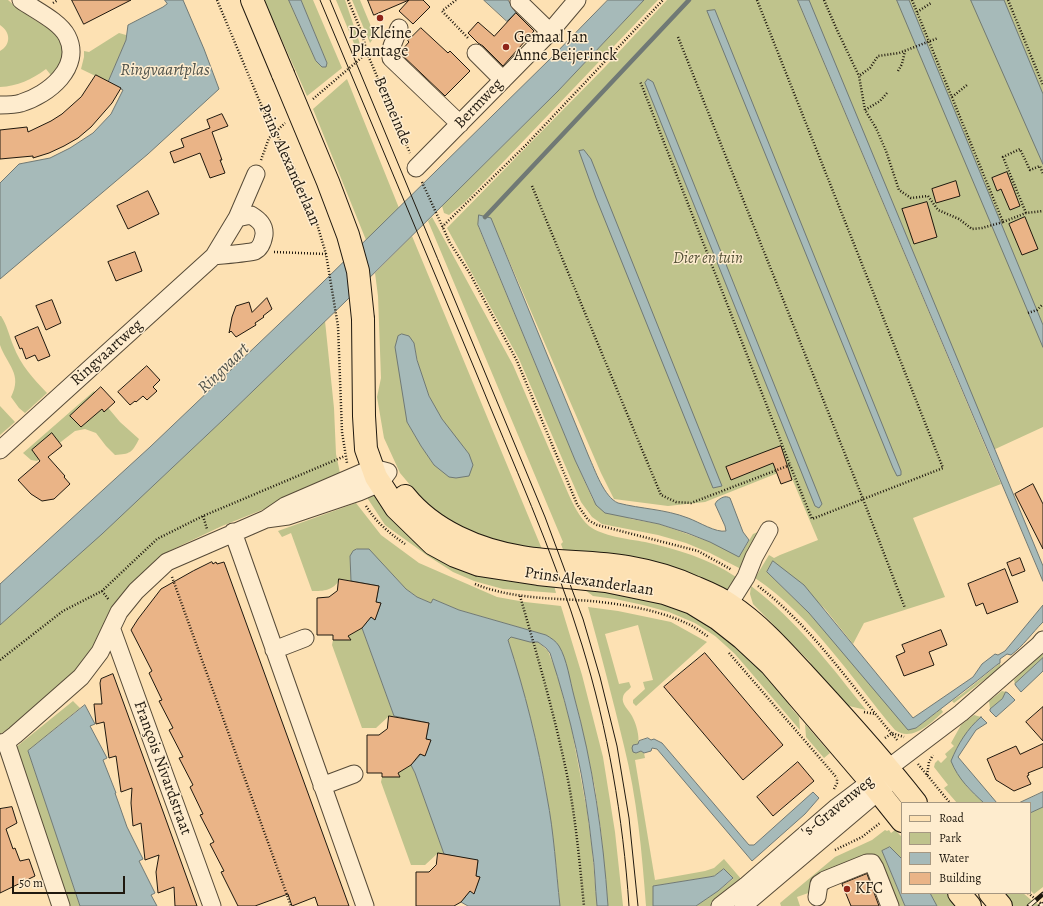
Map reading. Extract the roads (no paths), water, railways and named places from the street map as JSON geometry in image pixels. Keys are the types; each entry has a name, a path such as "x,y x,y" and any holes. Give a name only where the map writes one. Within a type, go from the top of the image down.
{"main road":[{"name":"Prins Alexanderlaan","path":"252,0 328,182 348,235 358,271 363,319 364,416 366,449 396,508 433,544 455,556 479,566 606,581 635,586 664,593 692,604 718,619 742,638 771,665 901,820"},
{"name":"Prins Alexanderlaan","path":"380,475 426,516 446,531 482,548 522,557 584,562 647,571 679,580 729,604 747,618 786,654 891,772 915,802"},
{"path":"960,894 970,906"},
{"path":"991,894 1001,906"}],"street":[{"path":"0,105 21,103 45,92 62,76 68,67 70,46 67,36 59,26 21,0"},
{"name":"Bermweg","path":"446,138 550,32 578,0"},
{"path":"519,2 550,32"},
{"path":"399,28 392,46 391,58 460,124"},
{"path":"476,53 503,80"},
{"name":"Bermeinde","path":"417,171 446,138"},
{"name":"Ringvaartweg","path":"0,450 214,256 237,218 256,174"},
{"path":"214,256 255,251 262,244 264,227 259,220 252,216 237,218"},
{"path":"60,906 3,742 15,735 81,677 100,652 112,630 119,612 136,591 166,562 266,519 285,506 380,475"},
{"path":"729,604 746,577 754,557 769,530"},
{"path":"233,532 365,906"},
{"name":"François Nivardstraat","path":"112,630 212,906"},
{"path":"274,650 305,638"},
{"name":"'s-Gravenweg","path":"720,906 752,898 837,807 874,786 891,772 915,760 960,713 1043,640"},
{"path":"322,786 354,774"},
{"path":"817,897 819,884 825,880 866,863 872,863 890,906"}],"water":[{"name":"Ringvaartplas","path":"165,0 183,0 219,89 148,154 0,279 0,183 19,164 50,158 70,148 93,133 111,114 123,90 108,82 126,40 128,25 163,7 167,4"},
{"path":"289,0 301,0 327,63 326,67 322,67 316,61"},
{"path":"484,0 508,0 516,13 507,21"},
{"path":"608,0 644,0 558,91 346,301 102,534 0,625 0,584 150,447 321,284"},
{"path":"798,0 809,0 1043,566 1043,581"},
{"path":"897,0 909,0 1043,325 1043,347"},
{"path":"971,0 1004,0 1043,94 1043,164"},
{"path":"715,10 901,471 901,475 897,476 893,468 707,11"},
{"path":"648,79 653,82 822,504 819,508 815,506 645,83"},
{"path":"584,150 591,159 722,486 713,488 596,198 579,151"},
{"path":"479,215 491,218 589,457 600,483 608,495 618,503 679,515 712,529 722,531 726,531 725,526 715,504 723,497 730,498 743,532 749,540 739,557 710,542 687,533 659,524 605,513 596,505 575,460 478,225"},
{"path":"402,334 409,336 414,343 417,360 429,396 442,419 469,454 473,465 469,476 456,478 449,477 434,465 407,422 395,347 398,336"},
{"path":"357,549 369,549 406,589 417,597 431,603 433,599 459,610 546,635 558,644 562,651 568,670 592,774 600,827 608,906 597,906 593,855 581,774 571,725 550,653 538,642 530,642 511,637 508,640 520,679 540,757 555,852 560,906 468,906 461,902 470,891 474,893 480,877 476,876 478,861 444,854 411,765 421,754 424,756 430,740 426,739 429,723 394,716 362,628 371,617 375,619 381,603 376,602 379,586 351,581 350,556 353,551"},
{"path":"773,561 804,585 913,718 973,677 982,664 995,654 998,655 1005,651 1043,605 1043,622 1011,655 1007,654 1000,659 1000,663 916,728 908,730 809,613 767,572"},
{"path":"1043,658 1043,671 1021,692 1015,684"},
{"path":"1006,692 1015,700 996,717 990,709 1002,699"},
{"path":"85,705 95,724 90,726 107,758 103,760 127,827 143,859 139,861 155,893 151,895 157,906 80,906 28,751"},
{"path":"981,717 987,723 976,730 958,757 996,802 983,802 961,779 951,761 963,737"},
{"path":"648,738 662,743 749,845 754,845 813,792 819,798 805,814 752,861 657,749 652,748 651,751 644,753 641,751 636,753 633,752 633,745 638,744 639,741"},
{"path":"1043,792 1043,807 1031,813 1031,802 1021,802"},
{"path":"890,847 901,858 901,894 931,894 937,906 905,906 882,851"},
{"path":"724,869 733,878 718,891 696,906 653,906 653,886 714,876"}],"waterway":[{"path":"485,217 689,0"}],"tram line":[{"path":"320,0 517,472 571,610 591,677 607,741 623,840 629,906"},
{"path":"330,0 545,517 583,619 600,677 617,746 629,818 638,906"}],"railway":[{"path":"1029,906 1043,894"}],"place":[{"name":"De Kleine Plantage","path":"380,18"},
{"name":"Gemaal Jan Anne Beijerinck","path":"506,47"},
{"name":"KFC","path":"847,889"}],"park label":[{"name":"Dier en tuin","path":"708,259"}],"water label":[{"name":"Ringvaart","path":"224,369"}]}
